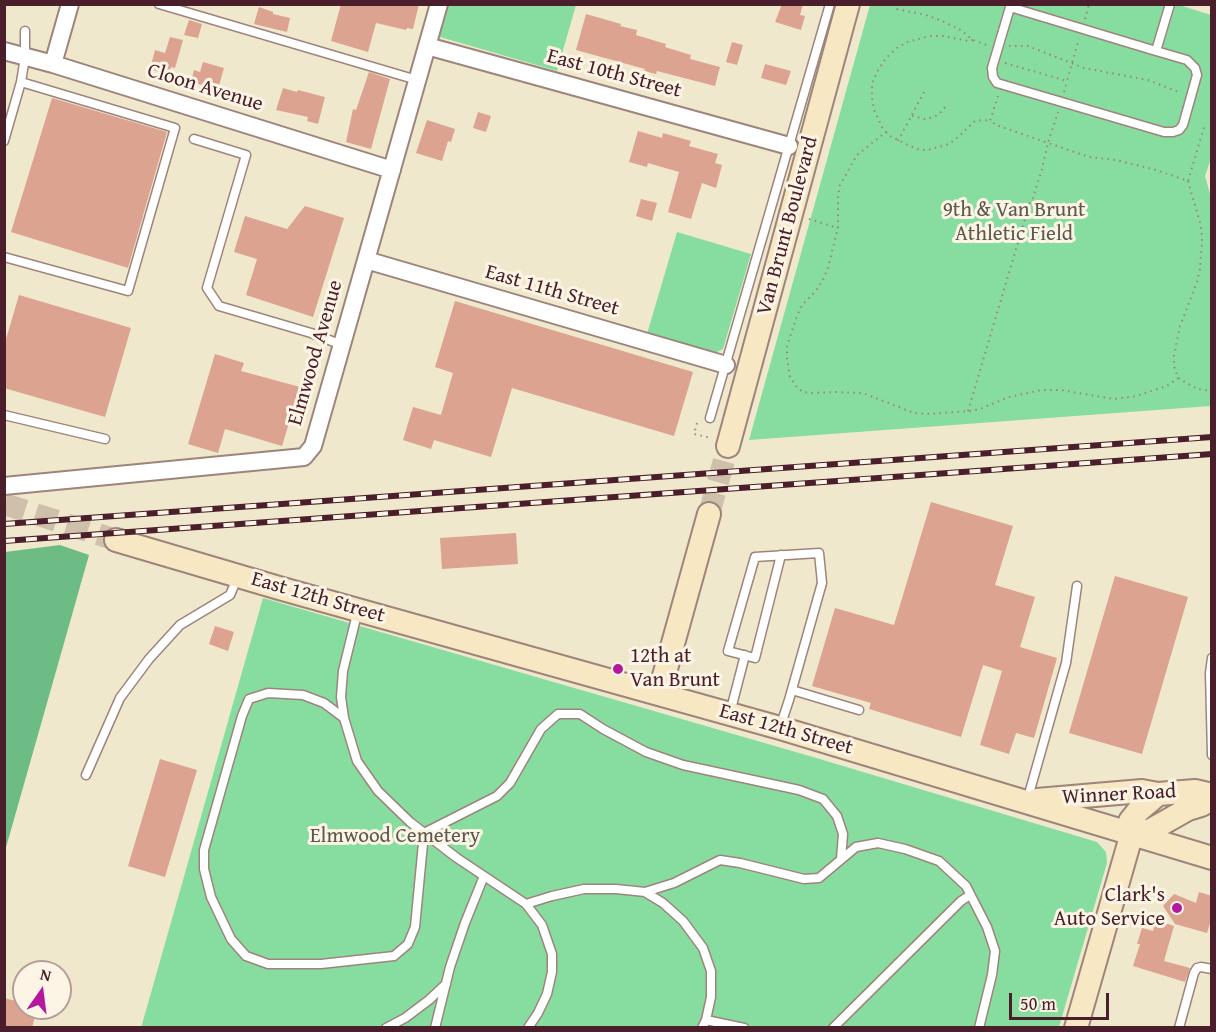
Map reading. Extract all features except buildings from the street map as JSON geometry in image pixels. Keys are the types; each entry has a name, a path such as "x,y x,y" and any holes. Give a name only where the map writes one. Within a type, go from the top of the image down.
{"street":[{"path":"53,64 70,4"},
{"name":"Elmwood Avenue","path":"4,486 304,457 313,446 439,4"},
{"name":"Van Brunt Boulevard","path":"719,442 848,4"},
{"name":"East 10th Street","path":"427,46 789,146"},
{"name":"Cloon Avenue","path":"4,51 53,64 392,170"},
{"name":"East 11th Street","path":"366,260 726,365"},
{"path":"659,694 709,514"},
{"name":"East 12th Street","path":"116,540 780,728 1212,858"},
{"name":"Winner Road","path":"1026,801 1142,791 1158,794 1195,791 1212,797"},
{"path":"1076,1028 1132,833 1130,821 1137,811 1158,794"},
{"path":"1132,833 1150,830 1188,809 1201,805 1212,797"}],"lane":[{"path":"159,4 417,80"},
{"path":"710,418 830,4"},
{"path":"1156,51 1170,4"},
{"path":"1010,6 1082,28 1187,60 1196,68 1197,75 1191,97 1183,125 1179,130 1164,132 997,83 993,77 992,68 1010,6"},
{"path":"4,141 9,108 21,82 25,57 25,31"},
{"path":"4,257 128,291 175,128 21,82"},
{"path":"194,139 246,155 207,288 219,306 311,333 342,345"},
{"path":"4,415 105,439"},
{"path":"780,728 822,583 819,553 781,555 755,557 728,651 755,658 781,555"},
{"path":"86,775 120,698 149,659 180,625 230,595 238,576"},
{"path":"1026,801 1066,663 1077,586"},
{"path":"358,610 343,670 341,697 344,718 357,761 378,791 410,822 457,858 526,904 542,925 552,954 552,972 547,994 528,1028"},
{"path":"730,714 745,655"},
{"path":"1212,658 1210,673 1212,755"},
{"path":"792,690 859,710"},
{"path":"344,718 324,703 303,695 268,693 249,699 242,716 204,850 204,869 210,897 231,939 246,956 267,964 321,964 394,956 408,944 415,927 424,833"},
{"path":"424,833 497,796 510,783 541,729 558,714 580,714 646,752 684,765 799,790 823,799 837,816 843,834 841,859"},
{"path":"526,904 584,889 645,892 674,883 720,860 804,879 819,878 856,847 878,843 905,849 939,861 966,886 987,927 995,951 980,1028"},
{"path":"435,1028 465,923 484,876"},
{"path":"645,892 663,903 683,921 703,948 711,971 711,997 704,1024 744,1028"},
{"path":"833,1028 961,901 970,895"},
{"path":"1179,1028 1194,973 1197,968 1201,967 1212,969"},
{"path":"386,1028 405,1018 446,984"},
{"path":"538,1013 538,1028"}],"path":[{"path":"900,4 897,9 942,21 959,29 973,40 989,46 991,39"},
{"path":"968,411 1030,202 1042,169 1089,4"},
{"path":"973,40 942,36 921,38 907,42 886,58 872,84 872,98 874,110 888,135 920,150 928,150 949,144 975,121 984,120 1089,157 1116,160 1188,181"},
{"path":"998,48 1028,46 1084,68 1148,80 1191,97"},
{"path":"994,60 1067,81"},
{"path":"898,141 924,92"},
{"path":"990,121 999,93"},
{"path":"912,116 925,119 934,117 946,106"},
{"path":"1204,127 1188,181 1201,226 1200,269 1180,326 1174,366 1178,378 1197,389 1212,391"},
{"path":"886,132 858,155 840,185 838,228 828,268 815,292 802,305 790,333 787,346 790,377 803,392 863,393 914,413 927,414 968,411 1009,397 1042,390 1061,390 1113,399 1136,396 1167,387 1178,378"},
{"path":"809,219 838,228"},
{"path":"697,423 694,434 719,442"}],"green space":[{"name":"9th & Van Brunt Athletic Field","path":"1176,4 1211,15 1212,156 1205,176 1212,201 1211,406 749,440 870,5"},
{"path":"445,5 576,5 557,71 440,37 438,34"},
{"path":"677,232 751,254 723,349 715,353 647,334"},
{"path":"60,545 89,555 5,851 5,552"},
{"name":"Elmwood Cemetery","path":"263,598 813,757 1097,842 1106,852 1107,863 1059,1027 141,1028"}],"tunnel":[{"path":"709,514 728,446"},
{"path":"4,504 116,540"}],"railway":[{"path":"4,524 1212,437"},
{"path":"4,541 1212,454"}],"place":[{"name":"12th at Van Brunt","path":"618,669"},
{"name":"Clark's Auto Service","path":"1177,908"}]}
